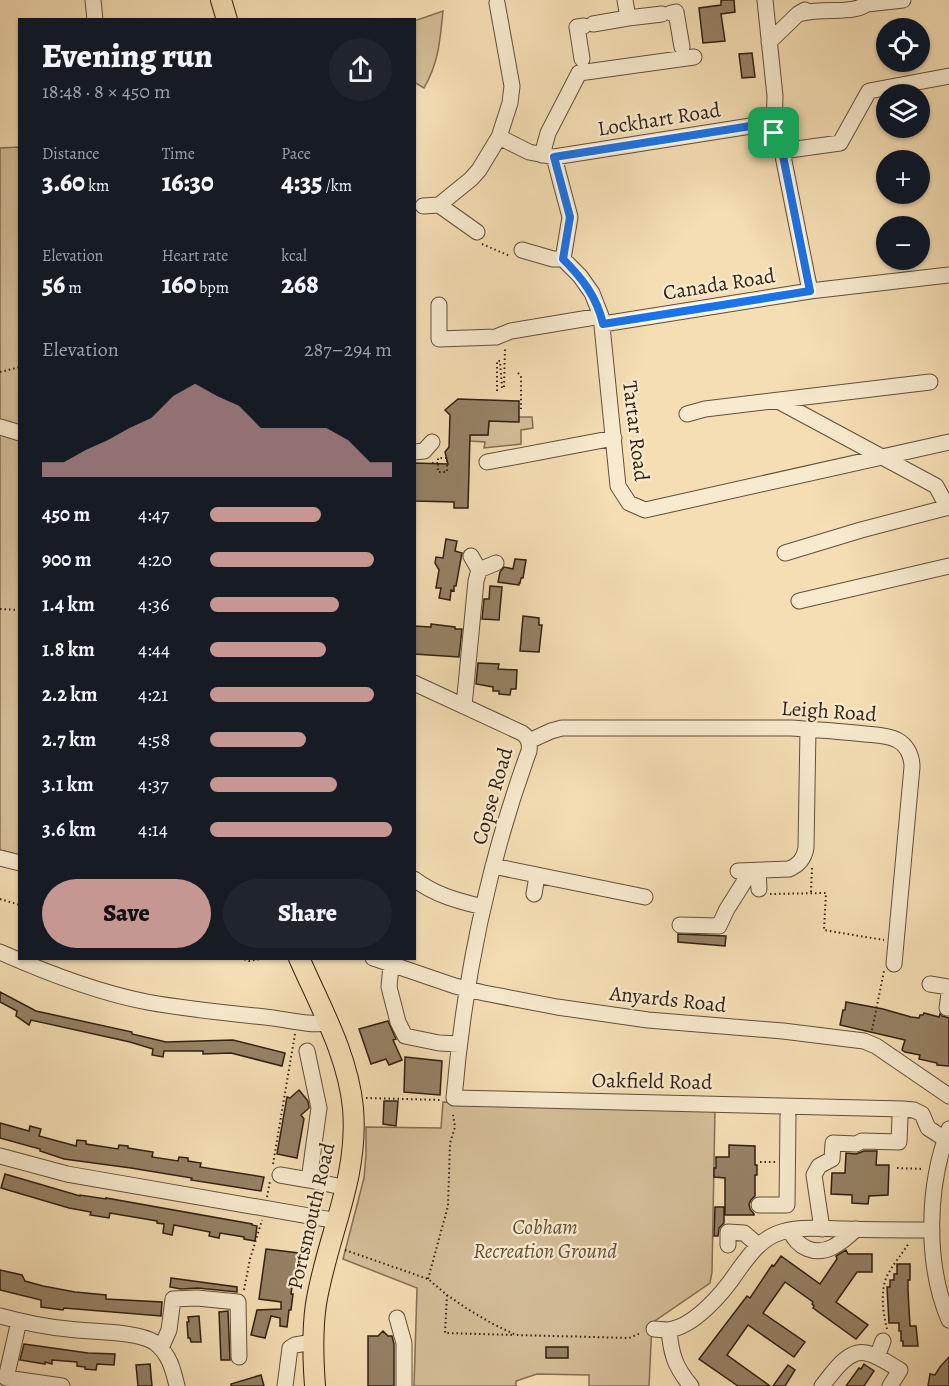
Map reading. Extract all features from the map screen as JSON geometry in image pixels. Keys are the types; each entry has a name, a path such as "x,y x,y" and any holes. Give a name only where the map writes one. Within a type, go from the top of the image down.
{"main road":[{"path":"221,0 226,18"},
{"name":"Portsmouth Road","path":"300,960 345,1066 352,1098 352,1161 347,1188 319,1288 314,1326 315,1386"}],"street":[{"path":"93,0 95,18"},
{"path":"625,0 628,18"},
{"path":"765,0 775,96 774,133 782,151 810,291"},
{"path":"770,42 798,14 822,0"},
{"path":"798,14 818,10 847,10 869,2 903,0"},
{"path":"423,206 439,205 471,179 499,137 510,103 512,86 497,3"},
{"path":"582,59 577,27 676,12 682,47"},
{"path":"522,250 553,259 563,259 570,217 548,156 548,133 579,73 694,57"},
{"path":"782,151 840,143 869,91 949,76"},
{"name":"Lockhart Road","path":"499,137 530,152 548,156 757,125 774,133"},
{"path":"439,205 477,232"},
{"name":"Tartar Road","path":"563,259 580,276 592,293 602,320 618,486 629,503 645,510 949,442"},
{"name":"Canada Road","path":"439,305 439,339 496,337 511,331 949,275"},
{"path":"687,414 705,409 930,382"},
{"path":"778,401 936,486 949,508 861,530 785,553"},
{"path":"0,427 18,432"},
{"path":"488,462 614,438"},
{"path":"416,452 424,451 432,442"},
{"path":"464,706 479,570 471,556"},
{"path":"479,570 496,563"},
{"path":"799,601 949,566"},
{"name":"Copse Road","path":"416,684 522,733 529,741 529,751 493,866 467,989"},
{"name":"Leigh Road","path":"529,741 551,730 562,728 808,729 887,736 902,743 909,751 912,767 894,964"},
{"path":"749,871 789,869 799,864 805,854 808,729"},
{"path":"0,858 18,862"},
{"path":"493,866 645,897"},
{"path":"749,871 764,891"},
{"path":"680,926 719,926 749,871"},
{"path":"534,894 537,876"},
{"path":"416,881 446,897 483,907"},
{"path":"0,952 18,960"},
{"path":"19,960 101,990 145,1001 318,1025 328,1023"},
{"name":"Anyards Road","path":"378,960 467,989 557,1007 638,1019 783,1031 869,1043 949,1096"},
{"path":"391,965 389,987 398,1022 405,1036 439,1043 459,1044"},
{"path":"930,984 949,987"},
{"path":"454,1098 467,989"},
{"path":"949,994 947,1008 949,1008"},
{"path":"307,1051 319,1108 309,1180"},
{"name":"Oakfield Road","path":"454,1098 903,1109 914,1110 922,1114 928,1128 947,1134"},
{"path":"759,1205 787,1205 788,1116"},
{"path":"822,1229 814,1179 815,1171 832,1159 833,1143 899,1142 900,1117"},
{"path":"947,1134 935,1188 932,1230 937,1281 949,1320"},
{"path":"0,1156 67,1174 338,1221"},
{"path":"787,1167 815,1171"},
{"path":"280,1175 347,1188"},
{"path":"654,1329 669,1330 690,1321 709,1306 730,1283 758,1245 775,1234 790,1230 822,1229 932,1230"},
{"path":"790,1230 798,1244 804,1248 816,1250 830,1248 856,1229"},
{"path":"728,1245 728,1232 744,1233 758,1245"},
{"path":"161,1348 169,1330 173,1299 197,1298 238,1302 239,1357"},
{"path":"0,1316 67,1329 135,1335 149,1340 161,1348 169,1359 177,1386"},
{"path":"397,1318 404,1343 404,1386"},
{"path":"18,1321 6,1378 62,1386"},
{"path":"669,1330 673,1358 691,1386"},
{"path":"877,1357 883,1341"},
{"path":"285,1386 290,1348 295,1344 313,1342"},
{"path":"822,1386 842,1362 863,1352 900,1370 890,1386"}],"path":[{"path":"477,232 475,239 481,244 514,258 518,247 522,250"},
{"path":"505,357 504,388 502,388 500,361 497,361 505,357"},
{"path":"497,361 497,392"},
{"path":"0,372 18,368"},
{"path":"518,373 521,376 521,409"},
{"path":"438,458 447,458 447,472 438,472 438,463 438,458"},
{"path":"0,609 18,610"},
{"path":"764,891 826,893 824,930 896,941"},
{"path":"0,899 18,904"},
{"path":"869,1043 885,964 894,964"},
{"path":"238,1302 243,1298 250,1259 265,1208 297,1021"},
{"path":"352,1098 444,1100 454,1098"},
{"path":"428,1279 448,1206 450,1143 455,1127 453,1115"},
{"path":"897,1168 938,1170"},
{"path":"883,1341 890,1339 885,1319 886,1278 916,1230"},
{"path":"341,1249 428,1279 447,1295 491,1323 516,1335"},
{"path":"447,1295 445,1333 627,1338 646,1329 654,1329"}],"green space":[{"path":"443,11 436,60 424,88 416,83 416,20"},
{"path":"18,147 18,855 0,850 0,148"},
{"path":"532,417 533,428 521,430 521,444 484,448 485,442 470,441 470,435 488,435 489,421"},
{"name":"Cobham Recreation Ground","path":"443,1102 715,1109 710,1283 652,1323 649,1386 589,1386 589,1375 537,1374 516,1381 516,1386 414,1386 417,1288 343,1259 364,1178 366,1127 441,1128"}],"building":[{"path":"721,0 734,0 735,12 721,14 725,41 703,43 699,8 721,5"},
{"path":"752,53 755,77 742,78 739,54"},
{"path":"458,399 519,401 519,422 489,421 488,435 470,435 468,508 454,508 454,502 416,501 416,463 448,464 445,452 449,447 450,415 445,410"},
{"path":"446,539 457,541 455,551 462,553 456,586 454,586 454,591 451,590 450,600 439,598 441,588 436,588 439,570 435,563 436,557 443,558"},
{"path":"515,559 526,560 523,578 519,585 498,582 500,572 504,567 513,569"},
{"path":"490,586 502,587 499,620 482,619 484,599 489,599"},
{"path":"523,616 539,618 539,625 542,625 539,652 520,651"},
{"path":"431,624 462,629 459,657 416,654 416,626 431,627"},
{"path":"478,663 499,664 498,669 517,670 516,689 511,689 510,695 499,694 499,691 493,691 493,687 476,684"},
{"path":"678,934 726,936 725,946 678,942"},
{"path":"0,992 36,1011 132,1032 132,1034 166,1042 233,1040 285,1053 282,1066 231,1053 203,1054 203,1051 164,1051 163,1057 152,1055 153,1049 130,1042 31,1020 29,1025 16,1016 17,1011 0,1002"},
{"path":"846,1002 911,1017 919,1018 924,1013 939,1017 940,1014 949,1018 949,1066 937,1065 937,1063 919,1059 920,1055 905,1052 902,1050 905,1040 840,1025"},
{"path":"388,1021 402,1060 389,1065 386,1059 371,1064 359,1029"},
{"path":"405,1057 442,1061 440,1095 404,1092"},
{"path":"299,1090 308,1101 309,1108 301,1115 304,1119 297,1158 277,1154 287,1097 290,1098"},
{"path":"384,1101 398,1101 396,1126 383,1124"},
{"path":"0,1123 29,1131 30,1126 41,1129 39,1136 76,1146 77,1140 86,1141 86,1144 118,1149 119,1145 128,1146 128,1148 153,1152 152,1157 178,1161 179,1157 188,1158 188,1161 201,1163 200,1167 264,1177 261,1191 131,1168 64,1159 40,1151 40,1149 0,1138"},
{"path":"729,1145 755,1146 757,1175 755,1175 755,1196 749,1204 754,1215 725,1215 725,1178 714,1177 714,1168 716,1168 716,1157 729,1157"},
{"path":"864,1151 877,1151 876,1165 889,1165 888,1195 869,1196 868,1204 852,1203 852,1195 831,1194 832,1173 845,1173 846,1153 856,1154"},
{"path":"5,1174 80,1196 106,1198 252,1224 257,1226 255,1241 220,1233 219,1238 209,1236 210,1232 174,1225 172,1235 163,1233 164,1224 157,1223 157,1221 110,1213 109,1218 90,1215 91,1212 69,1208 1,1188"},
{"path":"715,1207 724,1207 724,1223 719,1228 718,1236 714,1236"},
{"path":"266,1249 299,1253 296,1272 294,1272 291,1310 289,1310 287,1327 280,1326 280,1318 271,1316 265,1338 251,1335 257,1310 281,1309 281,1302 259,1299"},
{"path":"846,1250 848,1254 872,1254 872,1272 857,1272 836,1302 868,1325 856,1339 813,1308 813,1302 785,1282 763,1313 805,1342 794,1357 748,1325 727,1355 770,1386 738,1386 699,1359 747,1296 750,1298 772,1265 774,1266 781,1256 820,1284 837,1259 836,1256"},
{"path":"897,1264 910,1264 908,1291 910,1326 916,1326 918,1346 903,1346 899,1323 889,1323 887,1287 890,1287 890,1280 894,1280 894,1274 897,1274"},
{"path":"0,1270 22,1275 25,1281 43,1286 106,1295 106,1299 162,1302 161,1316 41,1307 41,1300 0,1290"},
{"path":"171,1278 237,1287 237,1292 170,1287"},
{"path":"228,1311 230,1360 221,1360 219,1312"},
{"path":"199,1316 201,1342 191,1342 188,1338 188,1317"},
{"path":"383,1331 388,1336 392,1336 394,1344 394,1386 368,1386 368,1336 378,1336"},
{"path":"24,1344 88,1353 115,1354 114,1365 97,1364 96,1370 77,1366 77,1362 52,1360 52,1364 45,1362 45,1364 20,1360"},
{"path":"546,1347 568,1347 568,1358 546,1358"},
{"path":"949,1357 949,1386 928,1386 930,1374 935,1375"},
{"path":"150,1364 152,1386 138,1386 136,1365"},
{"path":"864,1364 874,1371 864,1386 846,1386 859,1368 861,1369"},
{"path":"788,1365 795,1370 785,1386 773,1386"},
{"path":"261,1375 264,1386 231,1386 231,1384"}],"route":[{"path":"757,125 774,133 782,151 810,291 603,324 592,293 580,276 563,259 570,217 554,157 757,125"}]}
